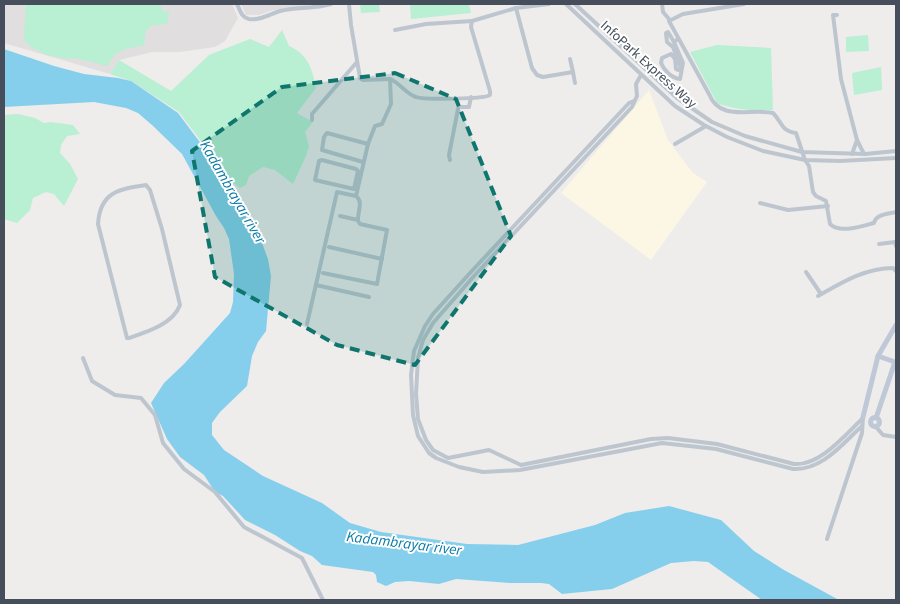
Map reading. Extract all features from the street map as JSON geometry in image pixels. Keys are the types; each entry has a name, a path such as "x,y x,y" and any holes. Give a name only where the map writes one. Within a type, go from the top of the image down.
{"street":[{"path":"237,4 242,15 249,19 262,18 281,11 331,4"},
{"path":"349,4 358,74 362,80 390,79 396,81 414,97 428,99 486,98 490,95 471,27 472,21"},
{"path":"395,30 426,24 472,21 516,8 549,4"},
{"name":"InfoPark Express Way","path":"566,4 675,106 727,137 763,150 805,160 840,161 896,158"},
{"name":"InfoPark Express Way","path":"576,4 677,98 712,122 745,136 802,152 864,154 896,151"},
{"path":"662,4 663,12 670,19 669,21 709,94 712,103 721,109 739,113 773,113 778,118 782,128 796,133 810,170 813,192 826,202 830,224 836,228 874,224 875,219 878,217 896,212"},
{"path":"670,19 683,14 744,4"},
{"path":"516,8 531,64 537,74 547,77 572,72"},
{"path":"837,14 832,15 841,79 856,140 864,154"},
{"path":"668,32 674,42 683,63 680,79 676,79 663,68 660,62 662,58 671,54 676,68 678,70 681,68 673,47 667,42 666,34 668,32"},
{"path":"674,42 678,39"},
{"path":"570,59 575,83"},
{"path":"312,120 312,114 357,62"},
{"path":"641,75 637,81 637,96 632,107 474,276 429,329 418,358 416,384 418,419 429,445 436,452 448,458 489,450 521,465 651,439 668,438 717,444 790,463 802,464 816,459 862,422 870,423 871,426 876,427 883,435 896,438"},
{"path":"355,190 375,126 382,124 391,104 390,79"},
{"path":"450,160 449,155 458,109 459,107 469,107 471,97"},
{"path":"634,102 629,104 477,266 433,314 425,326 414,351 411,384 413,420 418,436 425,448 433,456 451,465 490,472 520,470 662,443 716,449 798,469 808,468 819,463 862,422"},
{"path":"675,144 706,126"},
{"path":"363,162 322,150 324,137 327,133 368,144"},
{"path":"852,154 856,140"},
{"path":"355,190 315,180 319,162 322,160 358,171 355,190 360,203 358,220"},
{"path":"146,185 150,190 162,229 180,304 178,311 156,327 128,338 98,224 99,211 105,198 112,194 146,185"},
{"path":"307,324 337,192 356,196"},
{"path":"760,203 788,210 828,206"},
{"path":"323,274 377,284 387,230 360,224 358,220 340,216"},
{"path":"879,244 896,243"},
{"path":"329,247 382,259"},
{"path":"806,272 819,295 869,270 892,268 896,271"},
{"path":"316,285 369,297"},
{"path":"826,540 862,432 862,422 878,356 896,325"},
{"path":"870,423 872,418 876,418 896,361 878,356"},
{"path":"83,358 92,382 115,395 141,398 155,415 163,443 184,469 215,492 244,527 302,558 323,600"},
{"path":"876,418 880,423 876,427"}],"highlighted area":[{"path":"395,73 456,99 511,236 415,365 337,345 215,277 192,151 282,87"}],"shaded area":[{"path":"4,4 232,4 238,18 225,41 215,47 180,52 152,52 119,60 110,74 4,43"},
{"path":"241,4 307,4 307,6 273,10 259,15 246,15"},
{"path":"649,90 668,140 693,173 707,182 651,260 561,193"}],"green space":[{"path":"26,4 160,4 162,11 169,11 167,24 149,26 149,29 146,30 144,45 118,52 114,55 108,66 75,58 67,59 47,55 31,47 24,40"},
{"path":"360,4 379,4 380,12 361,13"},
{"path":"410,4 469,4 471,13 411,19"},
{"path":"282,30 289,46 301,54 308,63 316,88 297,113 313,122 305,132 309,146 293,184 275,170 263,167 249,176 246,185 240,188 228,182 216,161 179,112 131,81 110,74 119,60 171,91 209,55 250,39 269,47"},
{"path":"868,35 869,51 846,52 846,37"},
{"path":"717,45 771,48 773,110 745,110 717,103 690,52"},
{"path":"881,67 882,90 854,95 852,73"},
{"path":"18,114 35,118 44,123 73,125 80,134 67,136 61,145 60,153 70,164 78,179 64,206 54,194 46,192 33,198 30,210 17,223 4,219 4,115"}],"water":[{"name":"Kadambrayar river","path":"4,49 84,74 131,81 178,113 217,165 228,190 236,199 262,243 268,259 271,276 266,331 258,342 252,356 247,386 220,412 212,423 212,435 224,450 263,476 322,503 350,523 381,532 467,544 518,545 595,525 625,513 669,506 721,520 754,551 839,600 762,600 708,562 694,561 671,563 612,589 562,594 549,584 456,579 439,584 409,581 395,582 386,586 377,582 376,575 373,572 322,565 312,556 245,520 223,496 215,492 204,475 180,457 167,439 151,403 164,383 184,364 230,313 233,302 234,274 229,239 224,228 182,154 138,113 126,108 94,102 4,107"}]}
